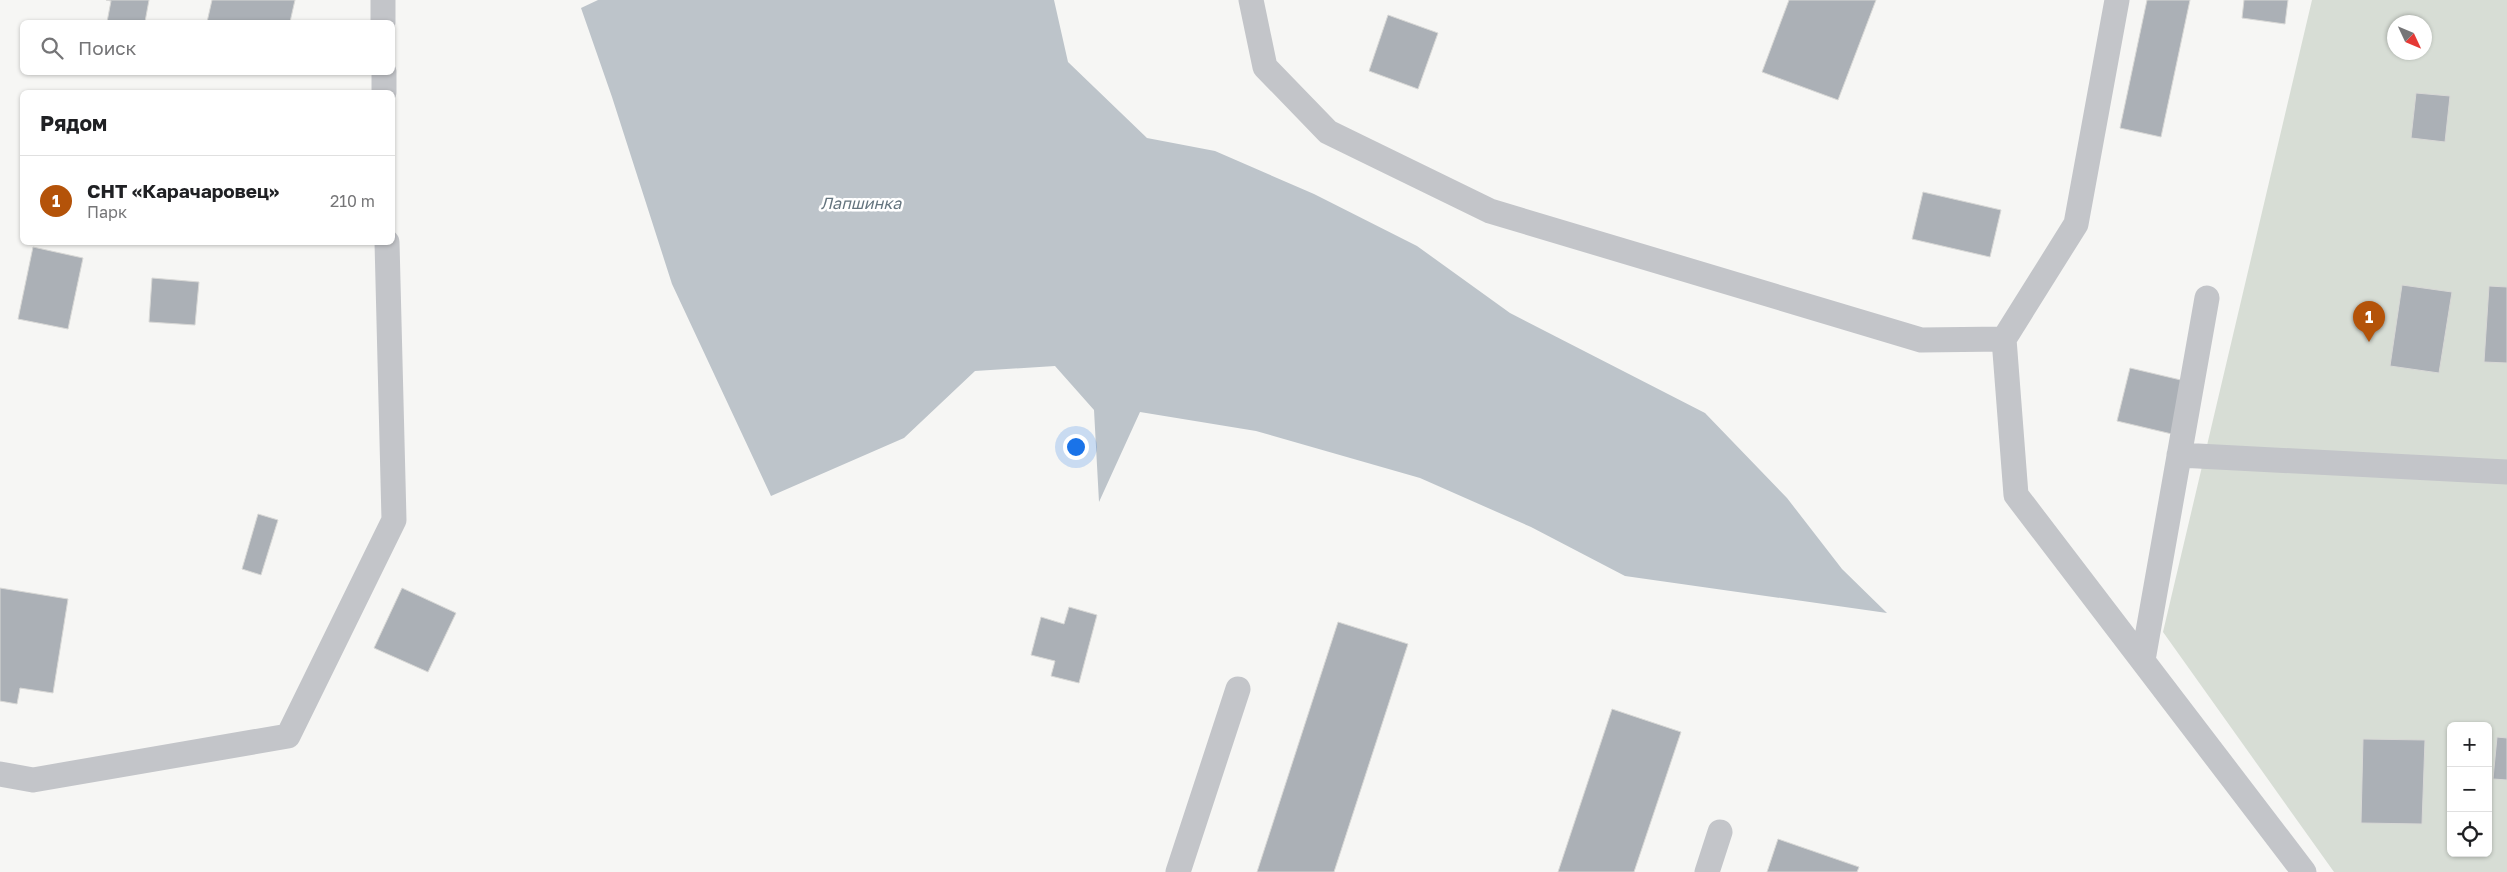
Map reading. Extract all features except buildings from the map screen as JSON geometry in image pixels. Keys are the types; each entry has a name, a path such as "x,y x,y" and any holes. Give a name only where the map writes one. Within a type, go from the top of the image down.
{"lane":[{"path":"383,0 383,20"},
{"path":"1251,0 1265,67 1328,132 1490,211 1922,340 2004,339"},
{"path":"2117,0 2076,224 2004,339 2016,495 2304,872"},
{"path":"384,75 384,90"},
{"path":"0,774 33,780 288,736 394,520 387,245"},
{"path":"2143,660 2207,298"},
{"path":"2179,455 2507,472"},
{"path":"1178,872 1238,690"},
{"path":"1707,872 1720,832"}],"shaded area":[{"path":"2312,0 2507,0 2507,872 2334,872 2163,632"}],"water":[{"name":"Лапшинка","path":"598,0 1054,0 1068,62 1147,138 1215,151 1314,194 1417,246 1510,313 1705,413 1787,498 1842,569 1887,613 1625,576 1531,527 1420,478 1256,431 1140,412 1099,502 1094,410 1055,366 975,371 904,438 771,496 672,284 612,97 581,8"}],"place":[{"name":"СНТ «Карачаровец»","path":"2369,342"}]}
